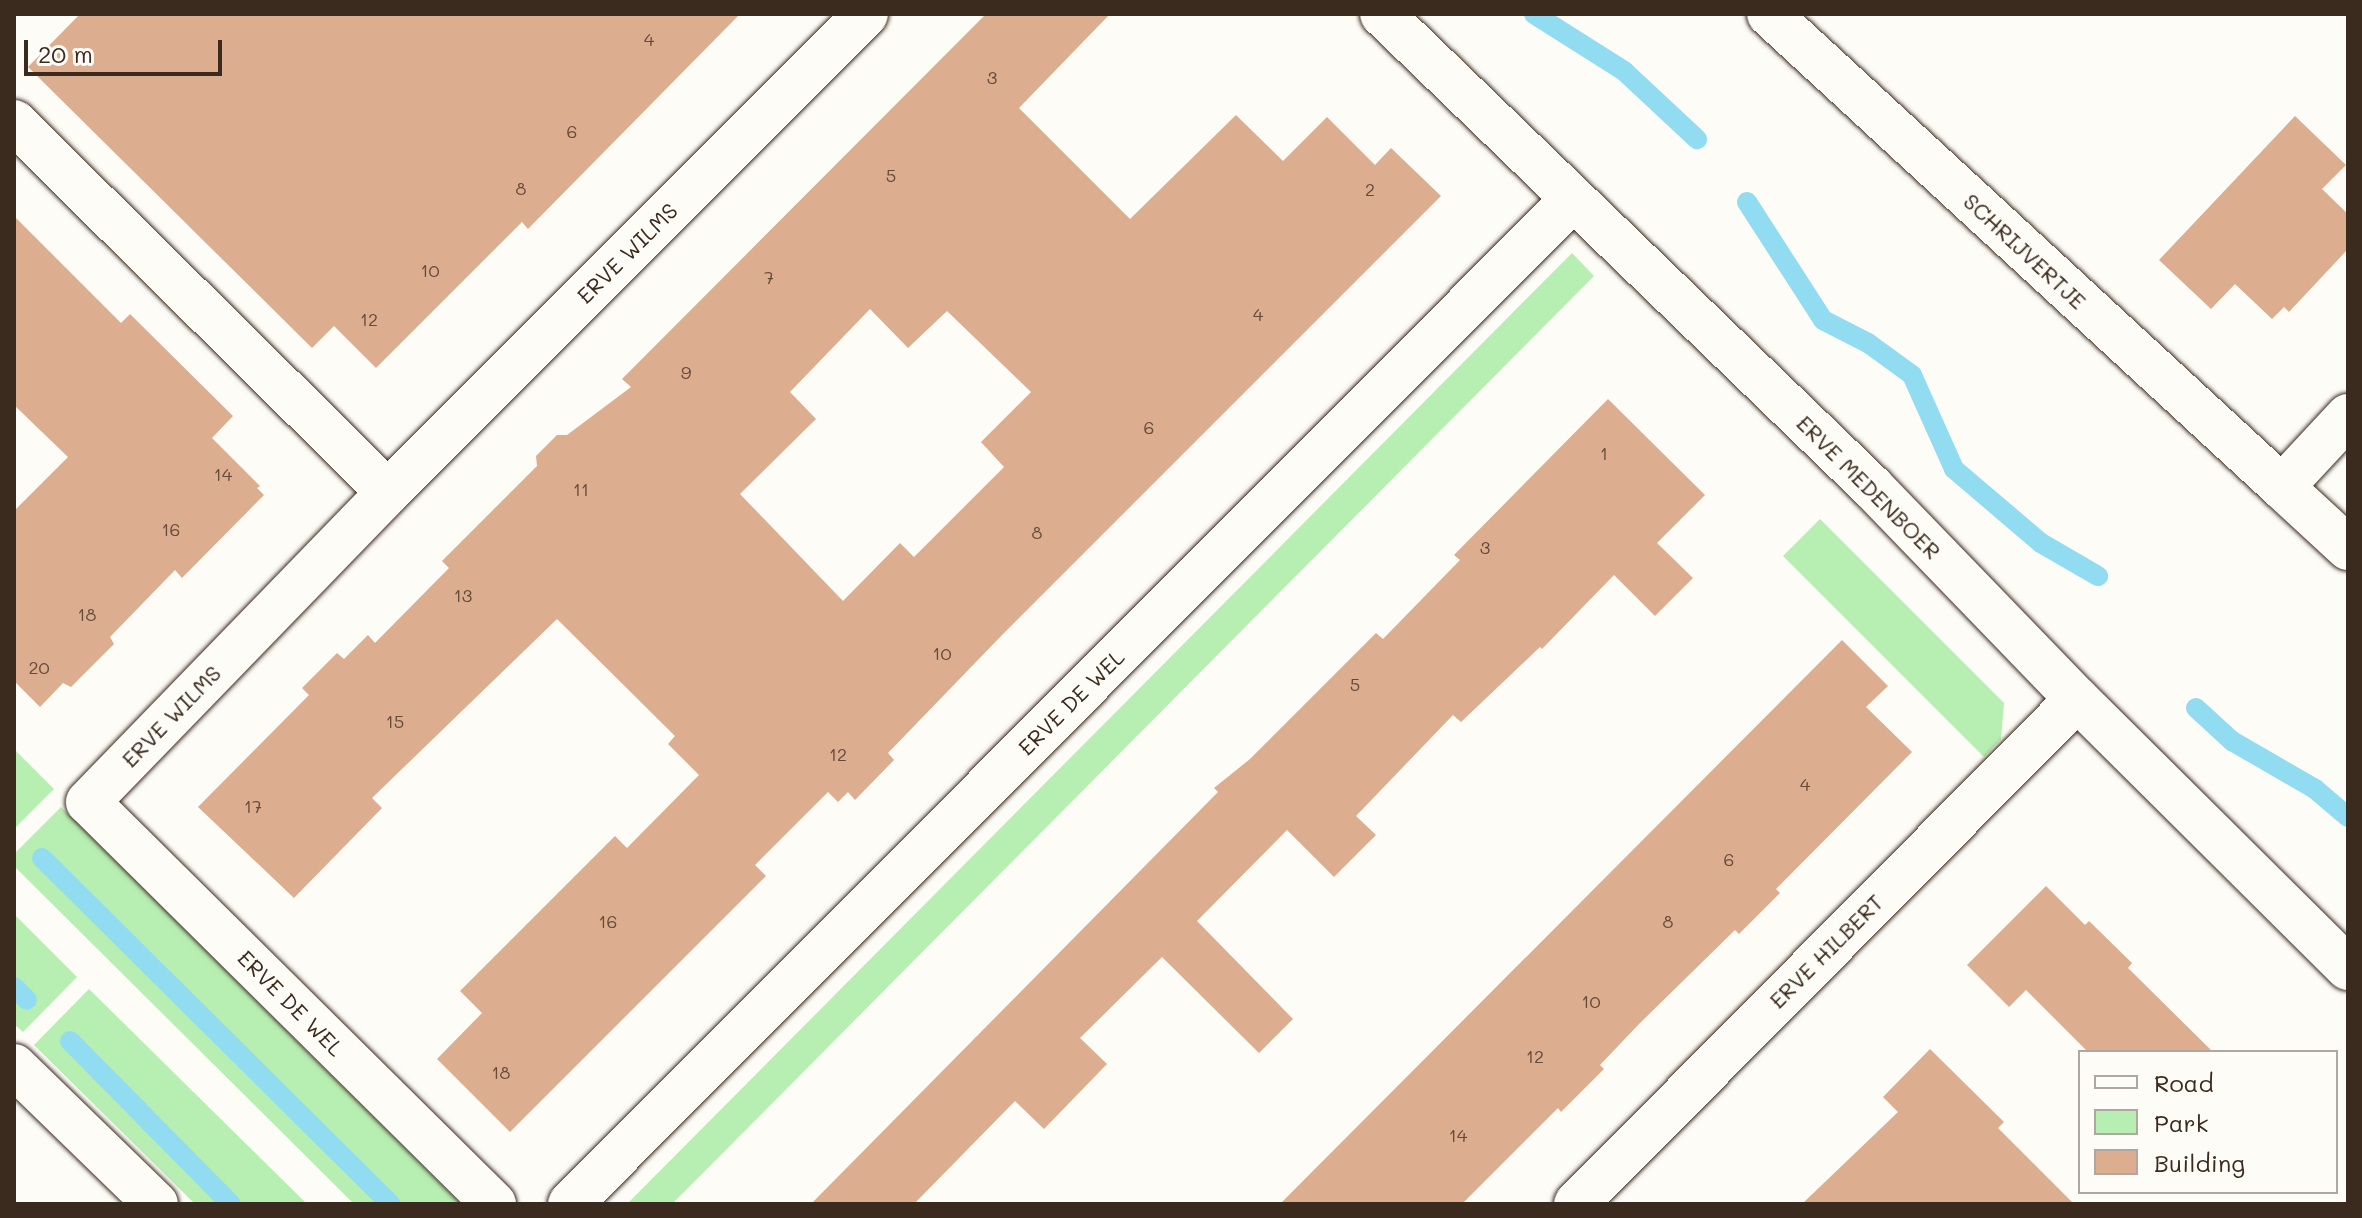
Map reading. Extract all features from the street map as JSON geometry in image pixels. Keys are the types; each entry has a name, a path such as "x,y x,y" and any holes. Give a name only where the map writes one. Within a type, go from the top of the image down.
{"street":[{"name":"ERVE WILMS","path":"88,802 388,492 866,14"},
{"name":"ERVE MEDENBOER","path":"1382,14 1872,487 2077,699 2348,968"},
{"name":"SCHRIJVERTJE","path":"1769,14 2348,548"},
{"path":"14,122 388,492"},
{"name":"ERVE DE WEL","path":"570,1204 1572,200"},
{"path":"2282,487 2348,416"},
{"name":"ERVE HILBERT","path":"1576,1204 2077,699"},
{"name":"ERVE DE WEL","path":"88,802 494,1204"},
{"path":"14,1066 156,1204"}],"green space":[{"path":"1572,253 1594,276 672,1204 627,1204"},
{"path":"1820,519 2004,703 2001,739 1984,757 1783,556"},
{"path":"14,749 54,789 14,829"},
{"path":"61,807 461,1204 354,1204 14,866 14,854"},
{"path":"14,914 77,977 23,1032 14,1024"},
{"path":"89,989 307,1204 195,1204 34,1045"}],"building":[{"path":"80,14 740,14 528,229 522,222 376,368 334,326 312,348 28,67"},
{"path":"986,14 1110,14 1019,108 1130,219 1236,115 1283,161 1327,117 1375,165 1391,148 1441,196 1003,634 888,753 894,760 855,800 848,792 838,802 828,792 755,865 766,876 510,1132 437,1059 482,1013 460,991 615,836 627,848 699,775 668,744 675,736 557,619 372,798 382,808 294,898 198,807 309,695 302,688 337,653 344,659 368,635 375,643 449,568 442,561 537,466 536,456 557,435 567,435 631,387 622,379","holes":["870,309 908,348 947,311 1031,392 981,442 1004,467 914,557 900,543 843,601 740,494 816,419 790,392"]},
{"path":"2295,116 2346,165 2322,189 2348,214 2348,249 2289,312 2284,307 2272,319 2235,284 2211,309 2159,260"},
{"path":"14,216 121,323 130,314 233,416 212,438 260,486 257,488 264,495 182,578 175,570 110,637 114,644 71,687 63,683 40,707 14,681 14,511 68,457 14,405"},
{"path":"1608,399 1705,495 1657,543 1693,578 1655,616 1614,575 1542,649 1540,647 1461,722 1453,715 1356,816 1376,835 1334,877 1287,830 1197,921 1293,1019 1259,1053 1162,957 1080,1038 1107,1064 1044,1129 1015,1101 914,1204 811,1204 1218,792 1214,788 1250,759 1376,633 1383,639 1460,560 1454,555"},
{"path":"1842,640 1888,686 1866,707 1912,752 1776,889 1780,893 1739,934 1735,930 1600,1065 1604,1069 1561,1112 1558,1108 1462,1204 1280,1204"},
{"path":"2046,886 2085,925 2089,921 2132,963 2128,968 2211,1050 2086,1050 2026,990 2009,1007 1967,965"},
{"path":"1930,1049 2004,1122 1998,1128 2074,1204 1802,1204 1898,1112 1883,1097"}],"waterway":[{"path":"1534,14 1624,71 1697,139"},
{"path":"1747,202 1823,320 1868,343 1912,375 1954,469 2041,543 2098,576"},
{"path":"2196,708 2232,741 2315,789 2348,817"},
{"path":"42,858 390,1204"},
{"path":"14,987 27,1000"},
{"path":"70,1041 231,1204"}]}
